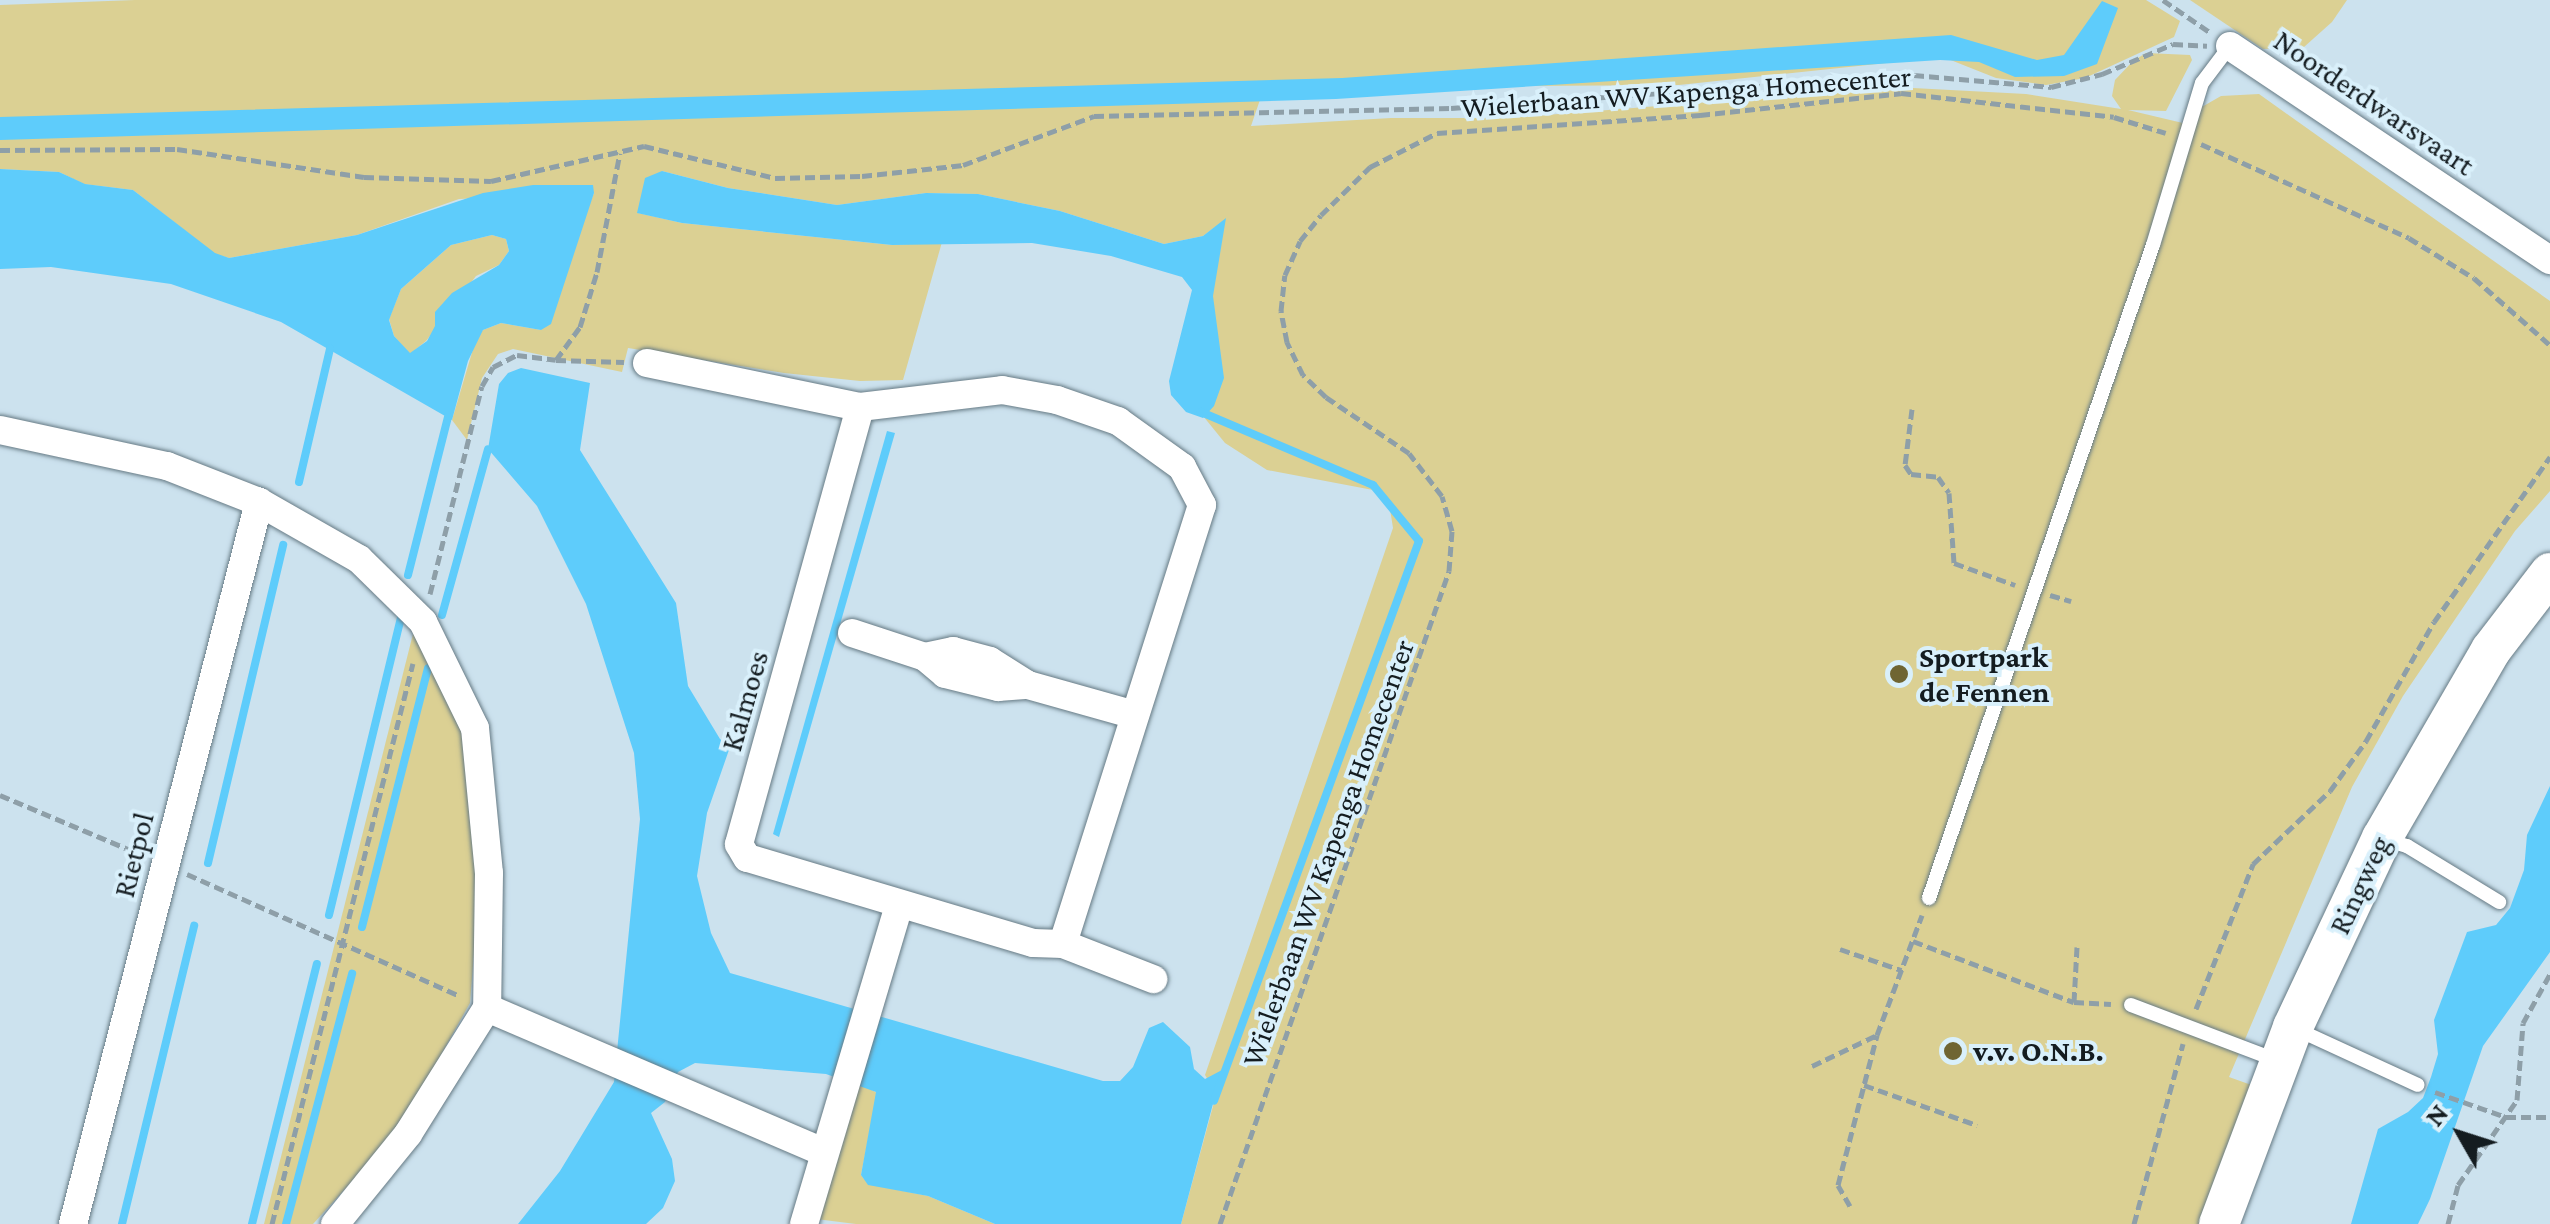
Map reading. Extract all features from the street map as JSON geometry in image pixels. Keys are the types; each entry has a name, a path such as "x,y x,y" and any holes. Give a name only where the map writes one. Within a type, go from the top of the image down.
{"main road":[{"name":"Ringweg","path":"2218,1224 2286,1044 2382,838 2491,650 2550,572"}],"street":[{"name":"Noorderdwarsvaart","path":"2230,46 2550,260"},
{"path":"647,363 860,407 1002,390 1058,400 1118,421 1182,467 1202,504 1063,944"},
{"name":"Kalmoes","path":"860,407 739,844 747,858 1033,942 1063,944 1152,979"},
{"path":"0,430 167,466 259,502 359,559 422,622 475,728 489,873 487,1008 408,1134 335,1224"},
{"name":"Rietpol","path":"73,1224 259,502"},
{"path":"852,633 926,657 945,674 998,688 1028,684 1135,715"},
{"path":"804,1224 899,905"},
{"path":"487,1008 823,1152"}],"lane":[{"path":"1929,898 2160,223 2202,83 2230,46"},
{"path":"2382,838 2407,846 2499,902"},
{"path":"2132,1006 2286,1044 2418,1086"}],"path":[{"name":"Noorderdwarsvaart","path":"2163,0 2230,46"},
{"path":"0,150 177,149 364,177 492,181 644,146 775,178 862,176 964,165 1094,116 1452,108 1914,75 2051,87 2102,74 2173,44 2230,46"},
{"name":"Wielerbaan WV Kapenga Homecenter","path":"1220,1224 1449,572 1452,531 1442,496 1409,453 1336,405 1303,376 1287,342 1281,312 1285,275 1300,242 1330,204 1370,166 1437,133 1700,115 1901,93 2114,117 2183,139 2409,238 2474,278 2550,346"},
{"path":"556,360 580,328 597,272 620,153"},
{"path":"272,1224 482,386 493,367 517,355 647,363"},
{"path":"1912,408 1905,465 1911,474 1938,477 1949,493 1954,563 2071,601"},
{"path":"2194,1016 2253,864 2330,791 2366,742 2434,622 2550,457"},
{"path":"1850,1206 1838,1185 1878,1035 1929,898"},
{"path":"1912,940 2074,1002 2132,1006"},
{"path":"345,945 487,1008"},
{"path":"2074,1002 2077,947"},
{"path":"1840,949 1901,970"},
{"path":"2448,1224 2458,1186 2517,1100 2524,1022 2550,974"},
{"path":"1812,1066 1878,1035"},
{"path":"2134,1224 2183,1042"},
{"path":"1864,1085 1977,1125"},
{"path":"2418,1086 2506,1118 2550,1118"}],"shaded area":[{"name":"Sportpark de Fennen","path":"135,0 2146,0 2180,21 2174,37 2085,78 2046,85 1996,78 1943,57 1679,85 1264,88 1251,126 1391,118 1507,118 1894,87 2026,94 2121,109 2112,96 2115,80 2133,61 2146,53 2190,55 2192,60 2166,111 2128,110 2187,124 2200,108 2221,96 2259,94 2550,301 2550,491 2515,531 2403,696 2352,787 2229,1077 2257,1087 2203,1224 1181,1224 1219,1084 1210,1083 1205,1075 1393,528 1390,509 1373,490 1267,470 1225,443 1199,411 1215,227 1203,236 1164,244 1060,211 978,194 926,193 837,205 728,188 662,171 638,213 682,223 892,245 942,242 903,380 860,381 784,373 628,348 622,372 513,349 498,354 482,378 467,440 452,420 476,339 483,330 501,323 541,330 594,193 459,199 357,235 229,258 215,254 133,190 84,184 59,172 0,169 0,5"},
{"path":"2190,0 2347,0 2332,22 2304,47 2263,49"},
{"path":"492,235 506,239 509,251 499,265 476,276 426,341 410,354 394,336 389,319 401,289 451,245"},
{"path":"415,626 464,723 482,855 470,1003 399,1130 313,1224 264,1224"},
{"path":"859,1083 877,1093 861,1175 868,1184 928,1196 995,1224 856,1224 816,1219"}],"water":[{"path":"2102,1 2118,8 2097,64 2064,76 2015,77 1979,62 1940,60 1336,99 0,140 0,117 1342,78 1951,35 2037,60 2064,55"},
{"path":"0,169 59,172 85,184 133,190 215,253 229,258 357,235 483,193 533,185 593,185 594,193 551,324 541,330 501,323 483,330 468,361 452,420 281,322 171,284 51,267 0,269","holes":["492,235 506,239 509,251 499,265 452,293 435,312 435,326 427,341 410,353 394,336 389,320 401,289 451,245"]},
{"path":"662,171 728,188 837,205 926,193 978,194 1060,211 1164,244 1203,236 1226,218 1213,296 1224,378 1214,406 1203,418 1186,412 1171,395 1169,381 1192,290 1182,277 1111,256 1032,243 892,245 682,223 637,213 645,178"},
{"path":"521,368 590,383 580,450 676,603 688,686 720,739 730,747 707,813 697,876 711,933 730,973 1103,1081 1120,1081 1133,1067 1149,1028 1163,1022 1190,1047 1194,1069 1205,1079 1222,1070 1181,1224 995,1224 928,1196 868,1185 861,1175 876,1092 826,1074 695,1063 678,1072 665,1102 651,1113 672,1159 675,1181 663,1208 646,1224 518,1224 560,1171 614,1082 640,819 634,753 586,604 537,506 488,449 499,384 508,373"},
{"path":"887,431 895,433 779,837 773,834"},
{"path":"2550,786 2550,952 2483,1046 2418,1224 2351,1224 2378,1129 2408,1112 2423,1098 2438,1054 2434,1020 2467,932 2496,925 2510,908 2524,870 2527,835"}],"waterway":[{"path":"299,482 330,349"},
{"path":"1201,412 1373,485 1419,541 1214,1101"},
{"path":"408,575 448,417"},
{"path":"442,615 488,449"},
{"path":"208,863 283,545"},
{"path":"329,915 401,618"},
{"path":"362,927 428,668"},
{"path":"122,1224 194,926"},
{"path":"252,1224 317,964"},
{"path":"286,1224 352,974"}],"place":[{"name":"Sportpark de Fennen","path":"1899,674"},
{"name":"v.v. O.N.B.","path":"1953,1051"}]}
